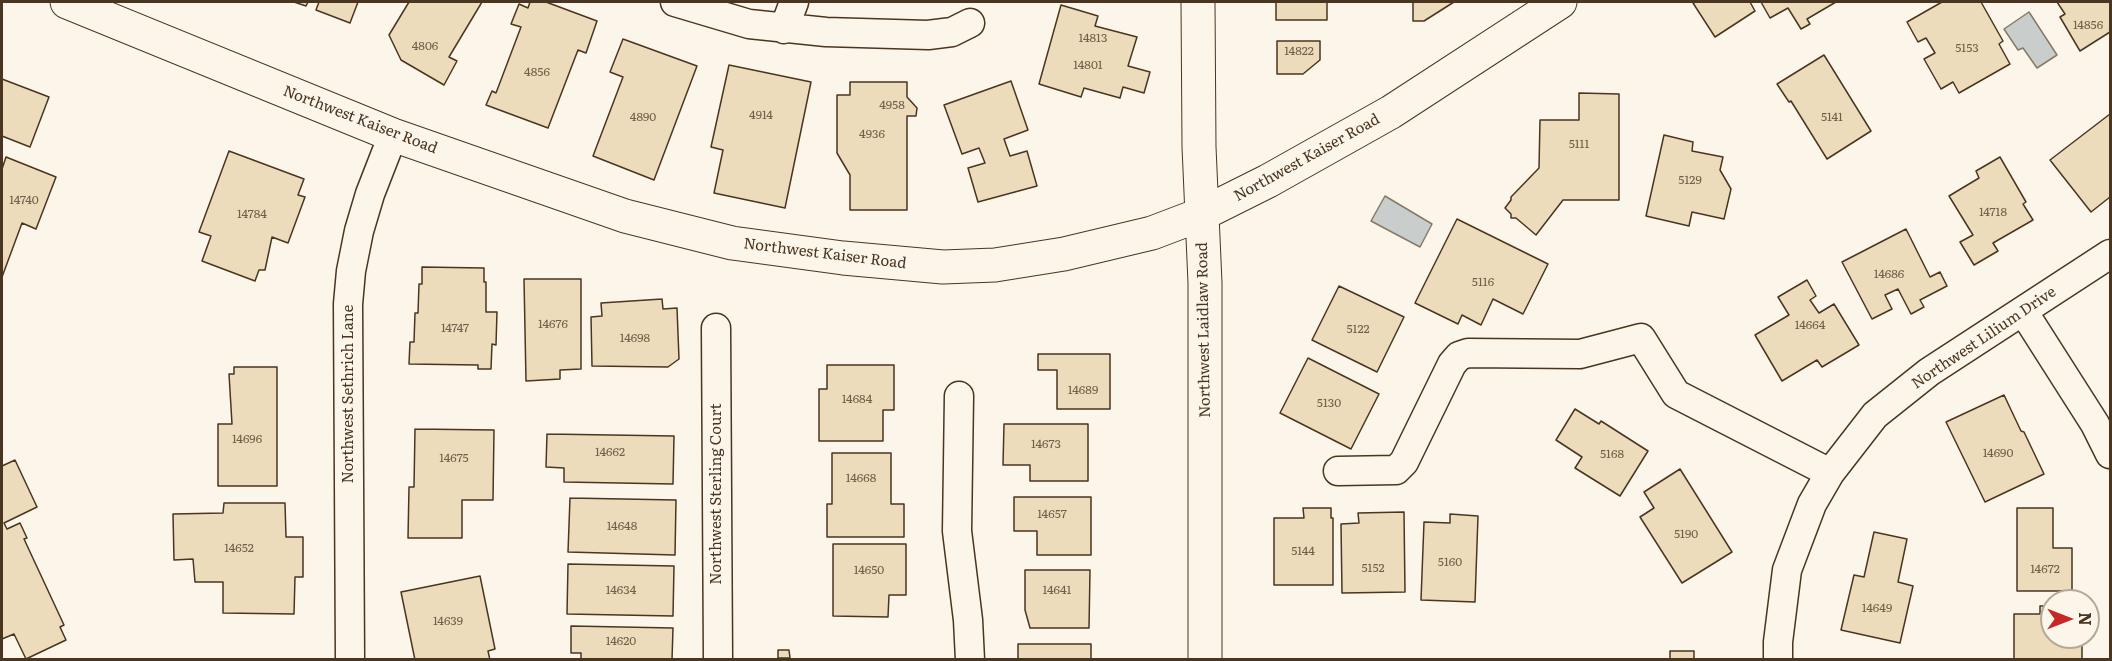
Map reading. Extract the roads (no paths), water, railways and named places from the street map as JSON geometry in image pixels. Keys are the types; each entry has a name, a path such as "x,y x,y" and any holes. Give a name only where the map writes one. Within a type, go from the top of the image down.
{"main road":[{"name":"Northwest Kaiser Road","path":"67,2 393,135 625,216 732,243 843,258 943,267 995,265 1064,254 1152,233 1202,214 1391,112 1560,2"},
{"name":"Northwest Laidlaw Road","path":"1198,2 1199,147 1205,284 1205,660"}],"street":[{"path":"675,2 749,24 826,32 928,35 952,32 974,18"},
{"path":"784,29 794,2"},
{"name":"Northwest Sethrich Lane","path":"350,660 348,304 351,272 359,231 370,194 393,135"},
{"name":"Northwest Lilium Drive","path":"1778,660 1787,570 1812,504 1830,473 1875,415 1929,372 2110,254"},
{"path":"2023,311 2095,424 2110,454"},
{"name":"Northwest Sterling Court","path":"716,328 718,660"},
{"path":"1338,471 1396,470 1404,462 1452,364 1459,356 1468,353 1580,354 1641,338 1676,394 1830,473"},
{"path":"959,396 957,531 968,621 970,660"}]}
